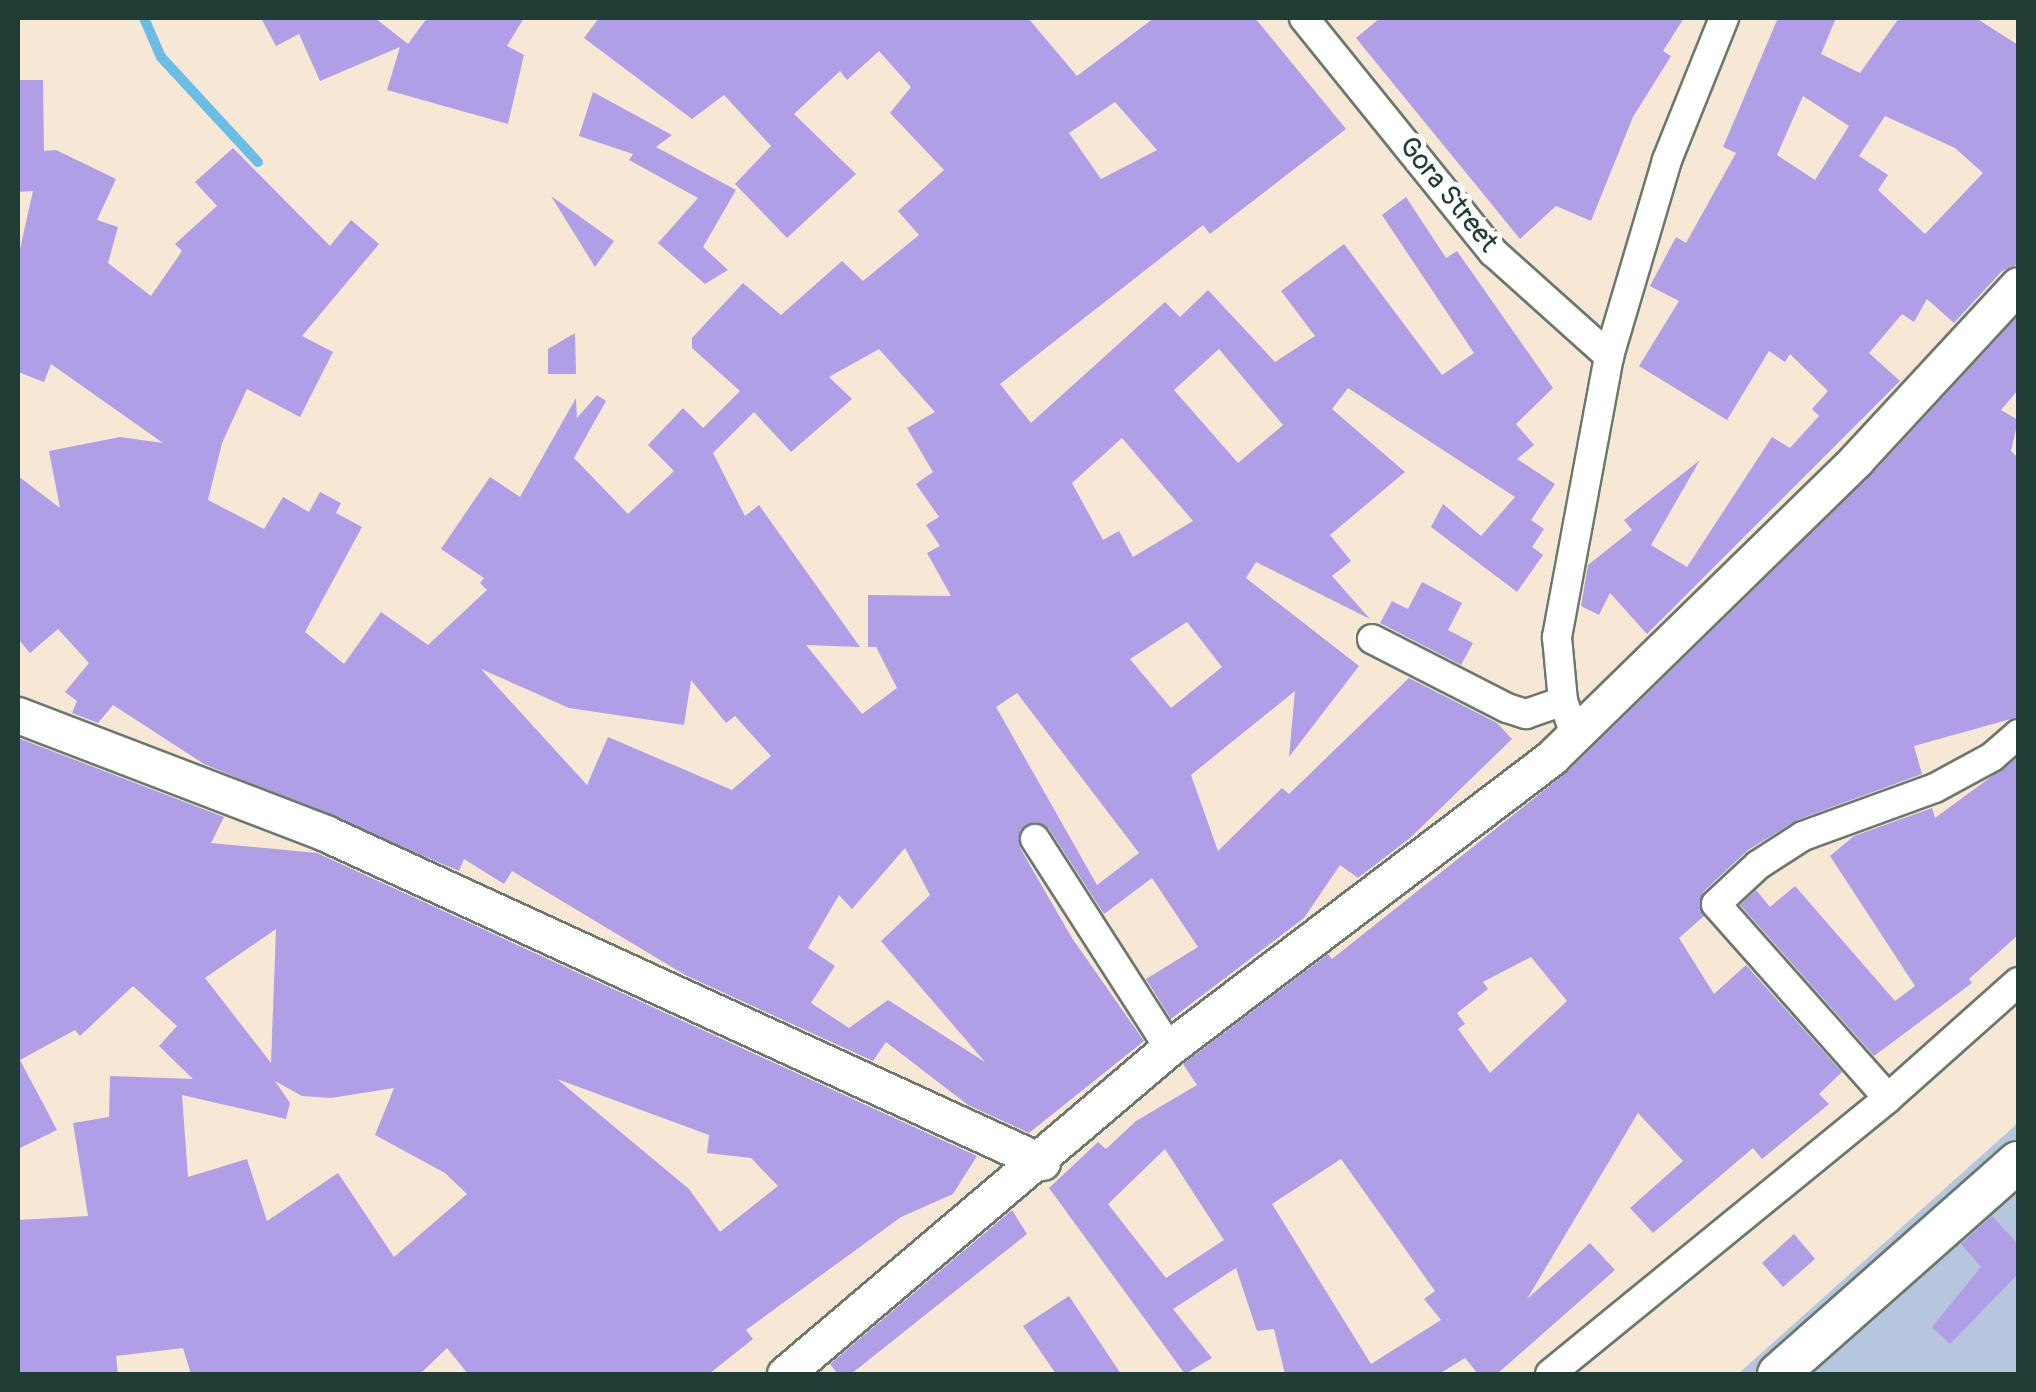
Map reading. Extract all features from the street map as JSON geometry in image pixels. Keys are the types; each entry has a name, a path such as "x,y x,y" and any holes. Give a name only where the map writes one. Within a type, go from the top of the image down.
{"main road":[{"path":"1778,1374 2018,1162"}],"street":[{"name":"Gora Street","path":"1304,18 1493,252 1609,356"},
{"path":"1575,734 1563,701 1557,637 1609,356 1667,160 1724,18"},
{"path":"785,1374 1042,1162 1168,1048 1575,734 1856,460 2018,285"},
{"path":"1372,640 1526,714 1563,701"},
{"path":"18,715 325,833 1042,1162"},
{"path":"1888,1098 1716,904 1758,865 1803,836 1934,788 1992,758 2018,734"},
{"path":"1035,839 1168,1048"},
{"path":"1550,1374 1888,1098 2018,982"}],"shaded area":[{"path":"2018,1123 2018,1374 1738,1374"}],"building":[{"path":"261,18 375,18 408,44 427,18 524,18 507,46 524,55 508,124 387,90 400,47 320,81 299,34 276,46"},
{"path":"599,18 1028,18 1077,76 1154,18 1255,18 1346,129 1210,234 1203,225 1000,384 1031,423 1165,302 1180,317 1208,290 1275,362 1315,336 1281,291 1344,244 1442,375 1474,353 1382,215 1406,197 1446,258 1457,251 1553,388 1516,424 1534,445 1517,459 1555,484 1531,520 1544,529 1532,547 1543,555 1517,592 1431,527 1443,504 1481,536 1515,497 1348,388 1332,409 1405,472 1330,535 1351,561 1332,576 1370,619 1256,562 1246,578 1359,666 1289,757 1295,691 1191,775 1218,851 1282,788 1289,794 1409,678 1497,723 1512,739 1410,838 1358,878 1340,865 1304,918 1171,1019 1146,979 1198,947 1152,878 1104,914 1049,829 1035,822 1020,830 1020,848 1072,938 1144,1041 1029,1133 968,1105 886,1042 873,1061 685,975 512,871 504,884 464,859 459,871 204,764 113,705 98,723 72,713 77,701 65,692 89,663 58,629 30,653 18,639 18,476 60,508 49,451 120,437 163,443 51,364 44,382 18,372 18,258 33,191 18,192 18,80 43,80 44,151 56,150 116,179 97,220 118,227 108,263 151,296 182,251 175,244 217,206 195,182 233,148 330,246 351,220 379,244 302,336 333,352 300,417 247,389 222,443 208,500 264,529 283,497 309,512 320,492 341,503 336,513 362,527 305,632 344,664 381,612 428,645 487,590 480,583 484,578 441,549 490,477 520,497 576,398 577,418 597,395 606,401 574,458 628,514 674,471 648,445 683,408 703,428 740,391 692,348 692,338 743,283 781,315 842,261 863,281 919,235 898,211 944,170 890,113 911,87 879,51 847,80 840,71 794,114 856,174 787,238 735,184 771,146 724,95 692,119 584,38","holes":["1115,102 1157,150 1101,179 1069,133","879,349 935,412 907,428 933,472 916,484 939,517 926,525 940,546 927,553 951,596 868,595 868,647 876,647 897,688 862,714 806,645 860,647 759,505 745,516 713,453 754,412 791,452 852,399 829,377","1219,349 1283,425 1238,463 1174,390","1122,438 1193,521 1133,557 1119,531 1103,540 1072,483","1187,622 1222,667 1171,708 1130,659","481,669 569,708 684,725 691,680 726,723 735,716 771,756 732,790 608,737 587,785","1017,693 1139,853 1097,885 996,707","905,848 930,895 881,941 985,1062 888,1000 849,1028 811,1003 835,966 808,948 839,895 852,909"]},
{"path":"1380,18 1684,18 1663,51 1671,56 1633,117 1591,221 1556,206 1520,239 1356,38"},
{"path":"1778,18 1836,18 1821,54 1860,73 1899,18 1976,18 2018,45 2018,264 2002,271 1954,323 1927,299 1914,322 1902,314 1869,353 1900,381 1647,634 1610,593 1599,615 1581,606 1588,565 1632,530 1624,520 1700,460 1651,545 1687,567 1772,437 1790,448 1819,416 1812,409 1828,391 1790,354 1785,362 1769,351 1727,420 1639,366 1679,301 1650,286 1676,237 1686,243 1736,153 1723,147","holes":["1803,96 1849,126 1815,180 1777,155","1885,116 1955,148 1983,173 1925,234 1878,190 1888,175 1859,156"]},
{"path":"593,92 672,135 656,147 736,190 703,247 728,270 705,284 658,243 698,198 629,160 633,154 579,136"},
{"path":"551,196 614,241 595,267"},
{"path":"2018,316 2018,390 2001,410 2018,420 2011,451 2018,458 2018,717 1914,746 1922,774 1797,820 1748,850 1703,892 1704,916 1679,938 1714,994 1746,965 1842,1072 1819,1094 1829,1104 1762,1159 1753,1148 1653,1233 1630,1208 1683,1161 1638,1113 1527,1299 1590,1243 1615,1270 1497,1374 1478,1374 1465,1358 1439,1374 1285,1374 1274,1329 1257,1331 1236,1268 1173,1309 1212,1358 1185,1374 1049,1188 1098,1142 1106,1149 1136,1121 1197,1085 1183,1064 1328,954 1332,959 1567,772 1871,475","holes":["1531,957 1567,1001 1490,1073 1458,1029 1465,1024 1457,1013 1488,989 1483,982","1165,1149 1224,1240 1166,1278 1108,1204","1341,1159 1435,1291 1424,1299 1441,1320 1371,1364 1272,1204"]},
{"path":"575,333 576,374 548,374 548,349"},
{"path":"1422,582 1462,603 1448,630 1473,643 1461,665 1380,623 1392,601 1408,609"},
{"path":"18,738 224,817 211,843 317,853 977,1156 953,1194 901,1217 746,1330 753,1339 709,1374 468,1374 447,1348 420,1374 191,1374 183,1348 116,1356 118,1374 18,1374 18,1220 88,1216 73,1123 109,1117 110,1076 193,1079 159,1046 177,1026 133,986 80,1036 75,1030 20,1060 57,1130 18,1149","holes":["276,929 271,1063 205,978","557,1079 709,1135 707,1153 751,1158 778,1186 720,1232 689,1189","275,1081 302,1096 331,1098 394,1088 375,1135 445,1173 467,1194 394,1257 338,1173 267,1221 247,1159 188,1177 182,1095 286,1119 290,1103"]},
{"path":"2018,757 2018,935 1969,979 1972,983 1874,1056 1740,905 1756,890 1770,907 1795,886 1895,1001 1915,986 1830,856 1854,836 1932,808 1935,818"},
{"path":"1012,1210 1027,1234 851,1374 838,1374 830,1364"},
{"path":"1992,1216 2018,1244 2018,1274 1950,1344 1932,1327 1981,1267 1961,1244"},
{"path":"1794,1234 1815,1259 1783,1287 1762,1263"},
{"path":"1069,1296 1121,1374 1056,1374 1023,1326"}],"waterway":[{"path":"144,18 161,57 258,162"}]}
